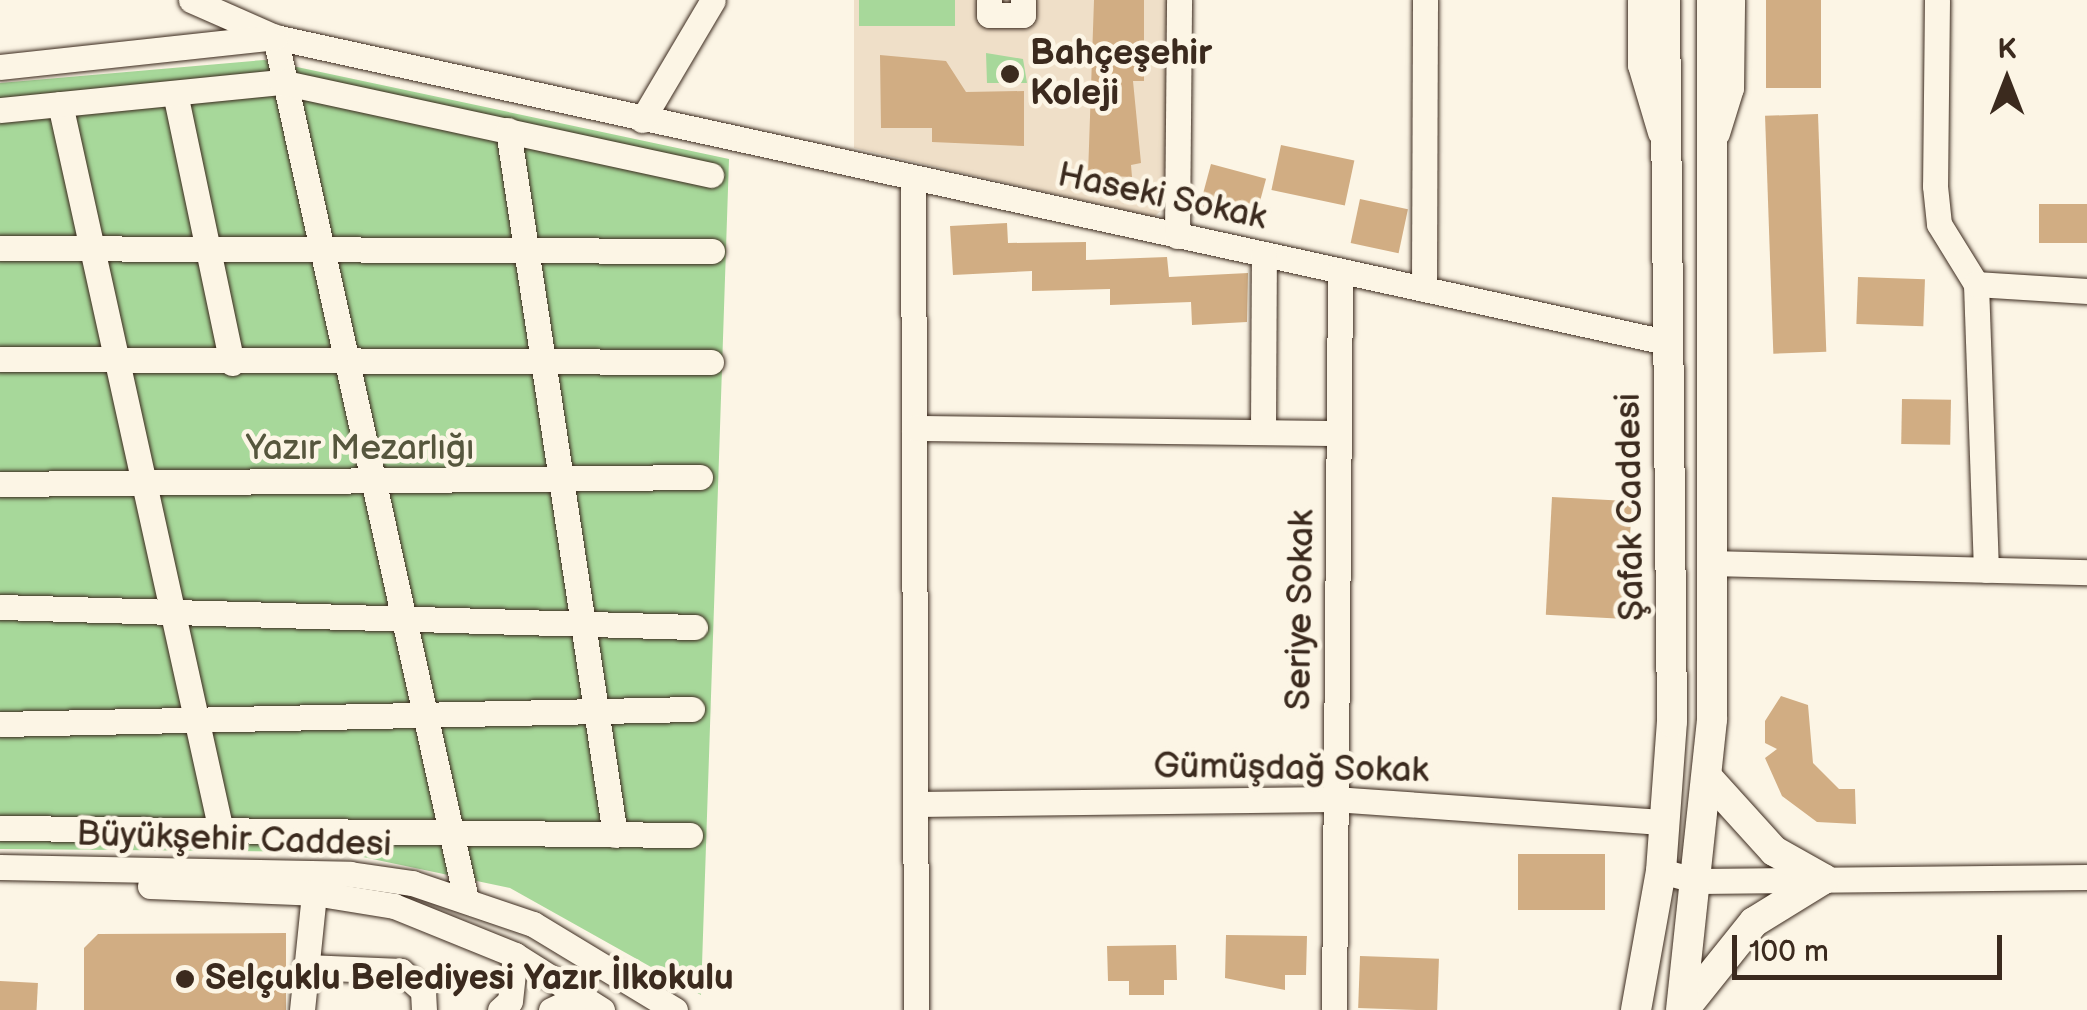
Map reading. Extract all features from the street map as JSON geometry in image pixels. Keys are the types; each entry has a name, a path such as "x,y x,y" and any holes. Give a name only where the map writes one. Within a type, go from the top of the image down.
{"main road":[{"name":"Şafak Caddesi","path":"1636,1010 1661,871 1672,722 1665,0"},
{"path":"1682,1010 1708,777 1712,0"},
{"path":"1682,1010 1727,947 1824,879 1774,851 1708,777"}],"street":[{"path":"191,0 274,38"},
{"path":"642,120 713,0"},
{"path":"989,0 989,15 1022,15 1023,0"},
{"path":"1177,236 1179,0"},
{"path":"1424,289 1425,0"},
{"path":"1640,0 1640,65 1664,147"},
{"path":"1712,152 1731,88 1732,0"},
{"path":"1937,0 1938,224 1976,284 1986,570"},
{"path":"0,67 274,38"},
{"path":"274,38 281,82 430,717 466,899"},
{"name":"Haseki Sokak","path":"274,38 1666,342"},
{"path":"0,110 281,82 710,175"},
{"path":"175,93 232,363"},
{"path":"60,104 221,830"},
{"path":"508,130 615,835"},
{"path":"913,178 916,1010"},
{"path":"0,248 321,255 712,251"},
{"path":"1263,432 1264,254"},
{"name":"Seriye Sokak","path":"1334,1010 1340,271"},
{"path":"1976,284 2087,292"},
{"path":"0,360 347,364 710,362"},
{"path":"914,428 1338,433"},
{"path":"0,484 700,477"},
{"path":"1712,563 2087,572"},
{"path":"0,607 695,628"},
{"path":"0,724 692,709"},
{"name":"Gümüşdağ Sokak","path":"916,804 1334,799 1664,822"},
{"path":"0,828 690,835"},
{"name":"Büyükşehir Caddesi","path":"0,867 350,874 466,899 533,924 675,1010"},
{"path":"1661,871 1699,880 2087,877"},
{"name":"Büyükşehir Caddesi","path":"0,883 314,893 394,906 515,955 592,1003"},
{"path":"302,1010 314,893"},
{"path":"509,1007 515,955"},
{"path":"306,967 401,971 424,991 424,1010"},
{"path":"552,1010 592,1003"}],"shaded area":[{"name":"Bahçeşehir Koleji","path":"854,0 1167,0 1167,205 1154,217 854,148"}],"green space":[{"path":"859,0 955,0 955,26 859,26"},
{"path":"986,53 1023,59 1027,83 987,83"},
{"name":"Yazır Mezarlığı","path":"264,60 729,159 701,995 510,888 339,852 0,849 0,83"}],"building":[{"path":"1094,0 1144,0 1144,81 1133,81 1141,163 1131,165 1132,177 1088,175"},
{"path":"1766,0 1821,0 1821,88 1766,88"},
{"path":"880,55 946,61 966,92 1024,91 1024,146 932,142 932,128 881,128"},
{"path":"1818,114 1826,352 1773,354 1765,116"},
{"path":"1281,145 1354,161 1345,206 1271,190"},
{"path":"1211,164 1266,179 1253,226 1198,211"},
{"path":"1360,199 1408,209 1399,253 1351,243"},
{"path":"2039,204 2087,204 2087,243 2039,243"},
{"path":"1007,223 1008,243 1086,242 1086,260 1167,257 1169,277 1248,273 1247,322 1192,325 1191,302 1110,305 1110,289 1032,291 1032,271 953,275 950,226"},
{"path":"1858,277 1925,279 1923,326 1856,324"},
{"path":"1902,399 1951,400 1950,445 1901,444"},
{"path":"1552,497 1632,501 1626,619 1546,615"},
{"path":"1781,696 1808,705 1813,763 1839,789 1855,789 1856,824 1817,822 1782,796 1765,758 1777,749 1765,743 1765,721"},
{"path":"1518,854 1605,854 1605,910 1518,910"},
{"name":"Selçuklu Belediyesi Yazır İlkokulu","path":"286,933 286,1010 84,1010 84,948 98,934"},
{"path":"1226,935 1307,936 1306,975 1285,975 1285,990 1225,978"},
{"path":"1176,945 1177,980 1164,980 1164,995 1129,995 1129,981 1108,981 1107,946"},
{"path":"1360,956 1439,959 1437,1010 1358,1008"},
{"path":"0,981 38,983 37,1010 0,1010"}],"place":[{"name":"Bahçeşehir Koleji","path":"1010,74"},
{"name":"Selçuklu Belediyesi Yazır İlkokulu","path":"185,979"}]}
